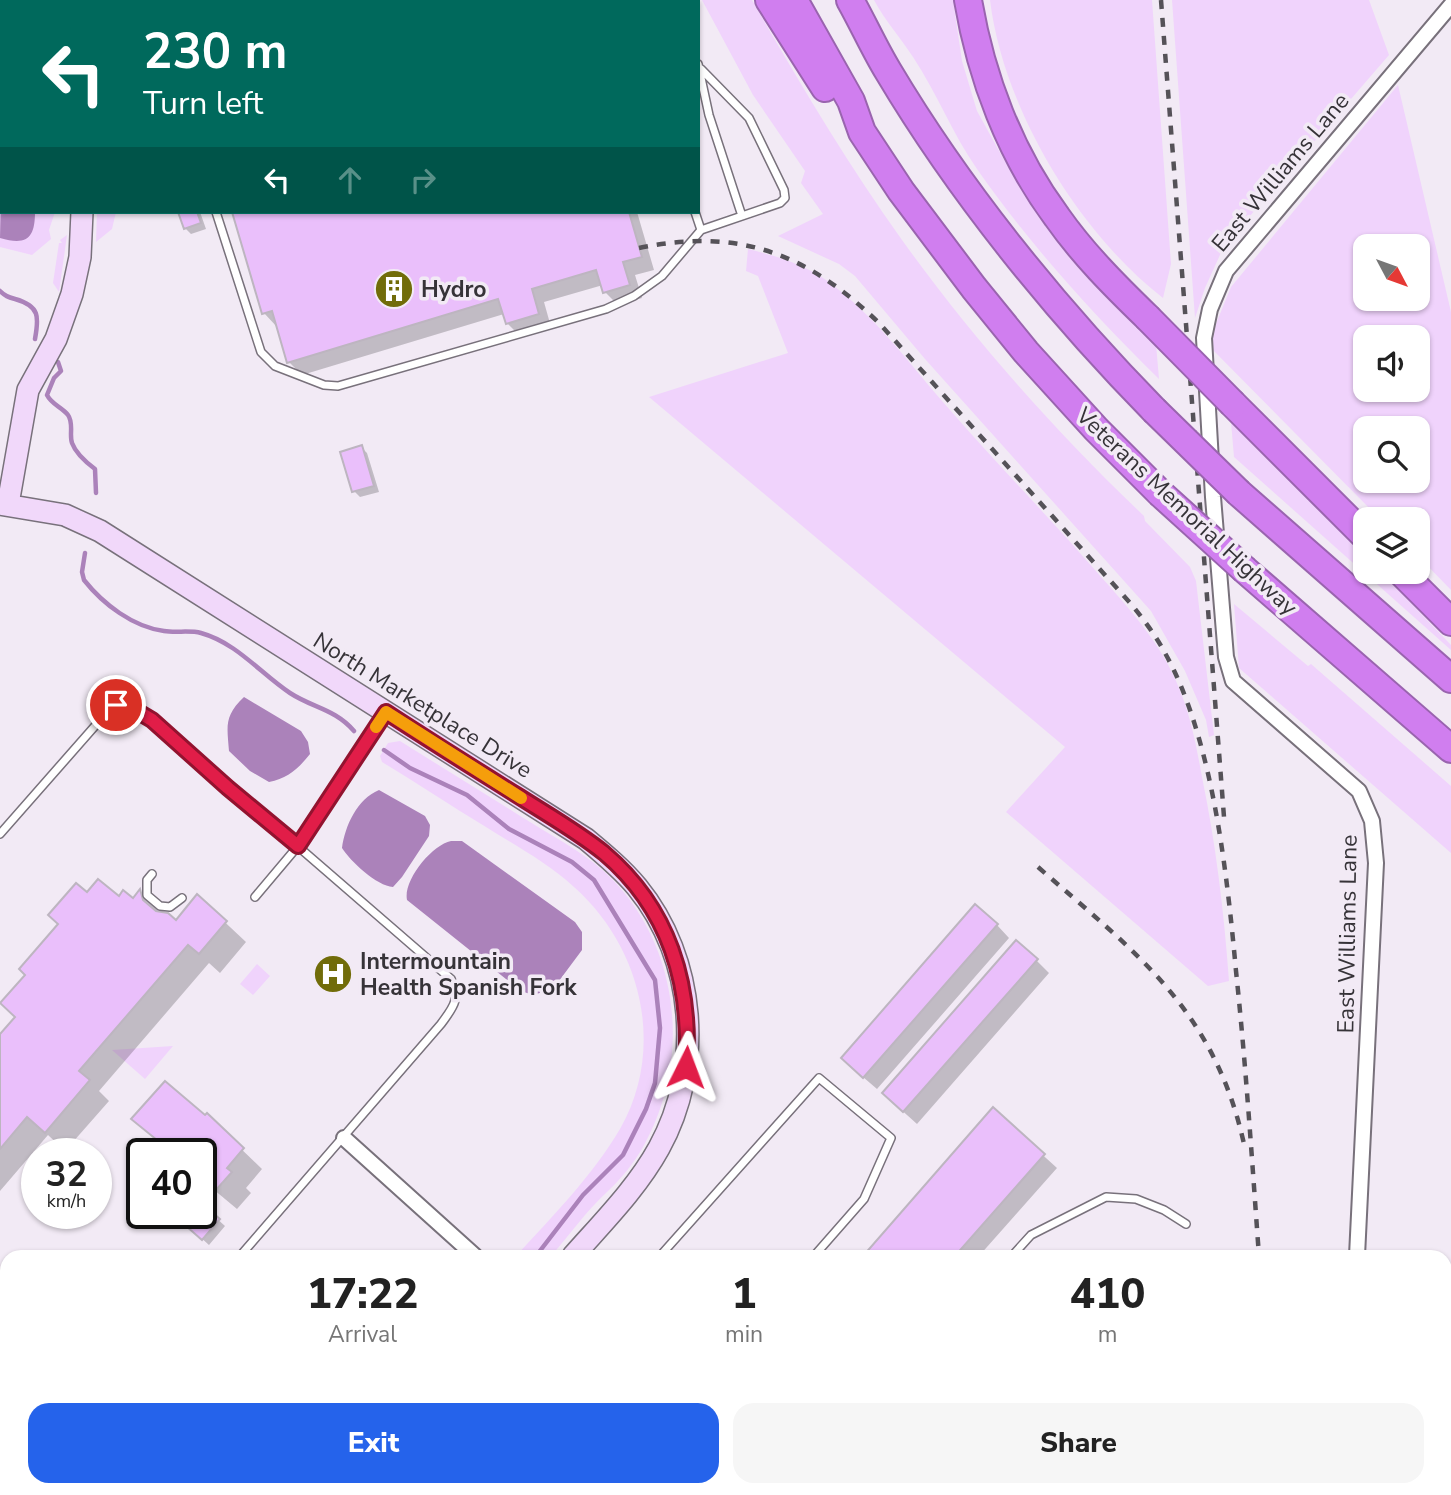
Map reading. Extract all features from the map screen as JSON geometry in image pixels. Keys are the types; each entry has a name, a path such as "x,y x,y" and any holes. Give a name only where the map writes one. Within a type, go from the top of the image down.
{"highway":[{"path":"769,0 827,92 863,132"},
{"name":"Veterans Memorial Highway","path":"794,0 851,102 863,132 901,191 1003,324 1096,429 1160,493 1451,748"},
{"path":"850,0 888,71 989,219 1052,298 1154,410 1239,493 1451,679"},
{"path":"968,0 987,78 1004,123 1027,170 1056,217 1147,317 1353,524"},
{"path":"1413,584 1451,622"}],"street":[{"name":"East Williams Lane","path":"1357,1250 1376,863 1372,821 1359,791 1233,681 1226,657 1204,338 1210,309 1226,271 1451,5"},
{"path":"4,504 29,390 56,339 72,294 80,257 82,214"},
{"name":"North Marketplace Drive","path":"4,504 65,515 85,523 586,839 615,863 639,889 658,918 678,966 687,1016 686,1067 671,1124 658,1150 633,1187 578,1250"},
{"path":"344,1138 468,1250"}],"lane":[{"path":"217,214 261,352 275,366 330,386 384,373 620,303 662,276 701,230 780,203 785,198 786,192 749,118 700,68"},
{"path":"700,72 709,115 742,216"},
{"path":"696,214 701,230"},
{"path":"0,834 109,710 116,705 125,704 152,720 451,979 457,993 455,1005 442,1024 245,1250"},
{"path":"255,897 298,846 386,712"},
{"path":"152,874 147,880 147,895 160,906 170,907 182,898"},
{"path":"665,1250 819,1077 891,1138 864,1199 819,1250"},
{"path":"1017,1250 1031,1235 1106,1198 1136,1199 1164,1210 1186,1224"}],"shaded area":[{"path":"702,0 752,0 843,152 929,277 1017,384 1190,567 1196,581 1214,735 1209,737 1206,720 1185,671 1151,611 925,359 855,276 839,264 778,236 823,214 801,183 805,171 753,95"},
{"path":"874,0 953,0 962,61 977,111 1003,158 1056,239 1106,296 1156,344 1159,379 1063,278 997,197 968,155 922,71"},
{"path":"990,0 1152,0 1171,264 1163,298 1132,271 1102,239 1074,203 1050,165 1028,124 1011,83 998,41"},
{"path":"1172,0 1369,0 1389,55 1224,246 1195,318"},
{"path":"1398,85 1451,312 1451,590 1430,568 1430,507 1368,507 1354,493 1430,493 1430,416 1353,416 1353,492 1210,347 1213,331 1231,287"},
{"path":"0,214 54,214 49,230 51,239 32,255 0,247"},
{"path":"1,214 35,214 33,228 28,238 17,241 0,238"},
{"path":"97,214 116,214 112,229 96,242"},
{"path":"67,235 59,292 53,283 59,243 62,243 60,240"},
{"path":"748,249 808,269 861,309 1118,596 1160,651 1181,693 1197,752 1215,853 1229,981 1208,986 1006,812 1065,747 649,397 788,353 758,276 746,271"},
{"path":"1231,422 1353,544 1353,563 1234,457"},
{"path":"1377,584 1393,584 1451,645 1451,650"},
{"path":"1234,604 1308,666 1311,664 1451,786 1451,853 1239,668"},
{"path":"244,697 301,731 308,742 310,754 287,775 269,782 250,771 229,751 228,722 233,710"},
{"path":"400,741 573,848 604,871 636,908 653,940 665,973 672,1008 673,1044 668,1079 658,1114 643,1147 631,1165 556,1250 521,1250 597,1163 620,1129 634,1098 642,1066 644,1033 640,1001 631,969 616,939 597,911 574,887 532,855 382,762 380,756 388,743"},
{"path":"379,790 425,816 430,825 429,836 393,887 364,872 342,848 353,814 364,800"},
{"path":"451,841 462,841 575,922 582,932 582,950 553,989 533,995 521,991 407,900 410,883 420,864 436,849"},
{"path":"257,964 270,976 253,995 240,984"},
{"path":"173,1046 145,1079 112,1050"}],"building":[{"path":"179,214 198,214 201,223 184,229"},
{"name":"Hydro","path":"233,214 630,214 642,257 623,262 630,285 603,293 596,270 532,289 539,314 506,324 498,299 287,363 272,311 262,314"},
{"path":"362,445 374,486 352,492 340,452"},
{"path":"98,879 119,896 123,890 133,898 140,889 143,900 156,911 168,913 176,920 197,894 227,921 199,954 188,945 79,1071 90,1080 45,1133 27,1117 0,1149 0,1034 15,1017 0,1003 25,975 19,969 58,924 48,915 76,883 87,892"},
{"path":"975,904 998,924 863,1078 841,1058"},
{"path":"1016,940 1038,959 903,1112 882,1093"},
{"path":"165,1081 205,1115 207,1113 244,1148 227,1168 232,1172 217,1189 217,1138 154,1138 131,1119"},
{"path":"993,1107 1045,1154 960,1250 868,1250"},
{"path":"189,1229 211,1229 202,1240"}],"waterway":[{"path":"0,291 29,305 36,313 35,339"},
{"path":"58,362 61,371 54,378 47,395 70,418 74,447 95,469 96,493"},
{"path":"85,553 82,572 84,580 100,598 119,613 152,629 197,632 226,644 290,693 331,713 354,731"},
{"path":"384,750 410,768 467,795 509,829 572,862 594,880 655,980 660,1028 655,1083 646,1109 623,1155 583,1195 541,1250"}],"railway":[{"path":"1161,0 1224,817"},
{"path":"639,248 675,242 741,244 799,264 853,300 880,324 1132,605 1158,640 1181,687 1195,725 1222,850 1243,1042 1259,1250"},
{"path":"1038,867 1138,957 1166,987 1191,1020 1213,1056 1231,1097 1244,1144"}],"slow traffic":[{"path":"376,727 386,712 521,798"}],"place":[{"name":"Hydro","path":"394,289"},
{"name":"Intermountain Health Spanish Fork","path":"333,974"}],"route":[{"path":"116,705 125,704 152,720 298,846 386,712 586,839 639,889 658,918 669,942 684,993 688,1040 686,1067"}]}
